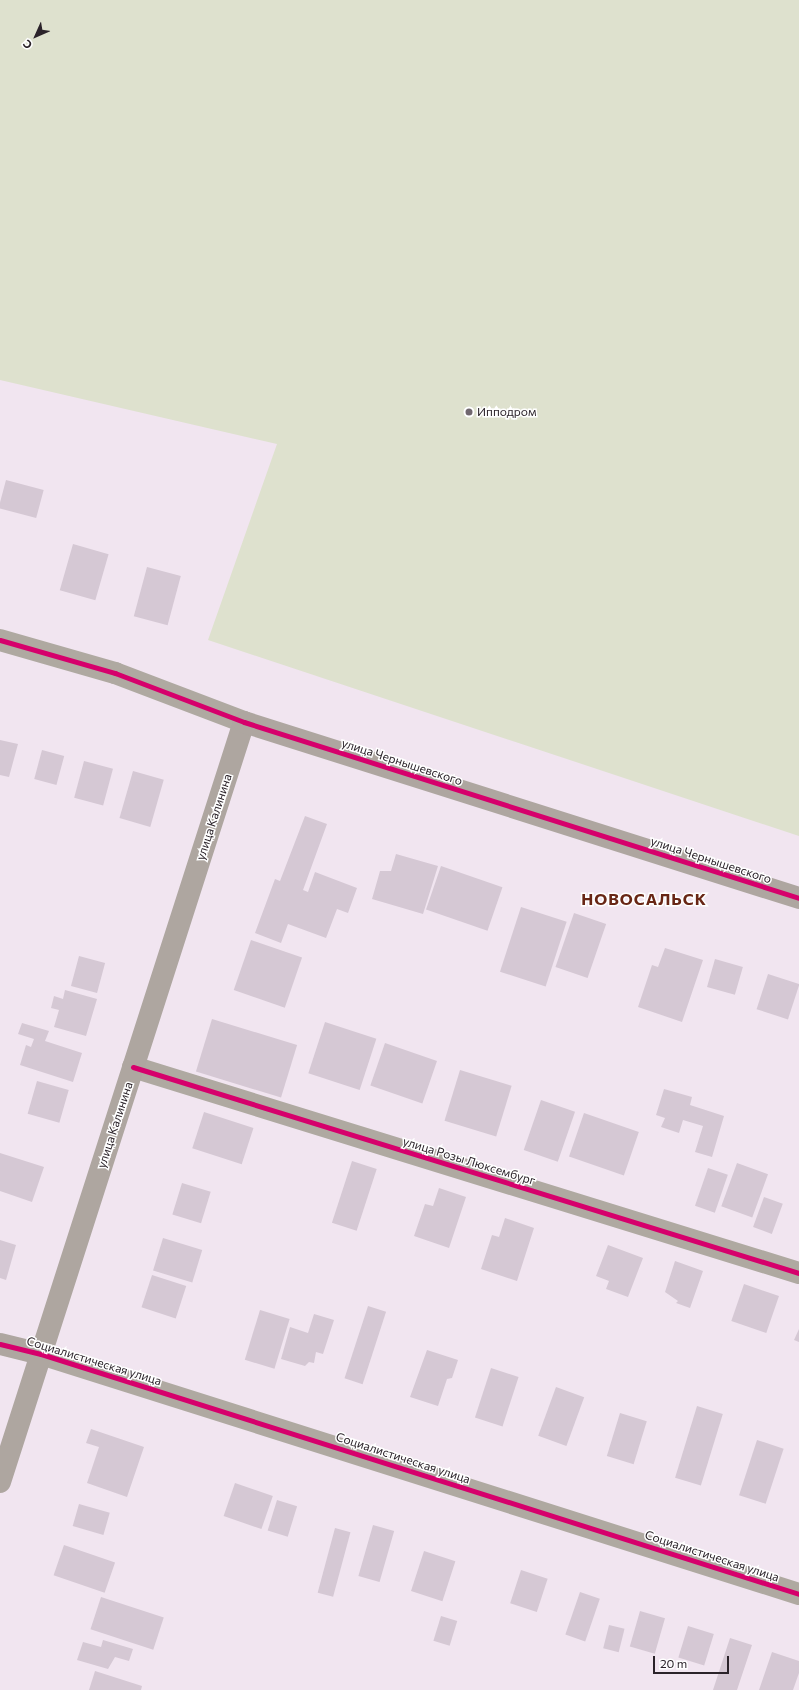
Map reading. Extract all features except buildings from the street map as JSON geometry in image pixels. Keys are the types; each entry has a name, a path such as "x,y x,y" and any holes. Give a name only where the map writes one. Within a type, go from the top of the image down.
{"main road":[{"name":"улица Чернышевского","path":"244,722 799,898"},
{"name":"улица Калинина","path":"0,1482 244,722"},
{"name":"Социалистическая улица","path":"0,1344 41,1354"}],"street":[{"name":"улица Чернышевского","path":"0,640 115,673 244,722"},
{"name":"улица Розы Люксембург","path":"133,1067 799,1273"},
{"name":"Социалистическая улица","path":"41,1354 799,1594"}],"green space":[{"name":"Ипподром","path":"0,0 799,0 799,836 208,640 277,444 0,380"}],"cycle path":[{"path":"0,640 115,673 244,722 799,898"},
{"path":"133,1067 799,1273"},
{"path":"0,1344 41,1354 799,1594"}],"place":[{"name":"Ипподром","path":"469,412"}],"district":[{"name":"НОВОСАЛЬСК","path":"644,899"}]}
